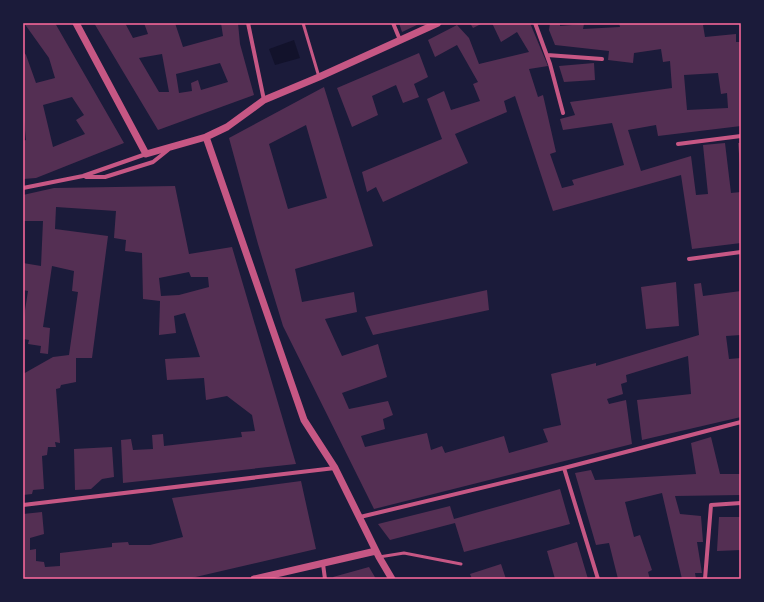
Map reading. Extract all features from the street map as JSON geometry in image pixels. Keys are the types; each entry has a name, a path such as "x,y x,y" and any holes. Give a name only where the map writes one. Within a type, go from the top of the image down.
{"street":[{"path":"76,23 146,154"},
{"path":"248,23 264,100"},
{"path":"393,23 400,40"},
{"path":"23,188 83,176 146,154 206,137 227,127 264,100 320,77 438,23"},
{"path":"535,23 547,55 563,113"},
{"path":"547,55 602,59"},
{"path":"678,144 741,136"},
{"path":"206,137 304,420 335,468 392,579"},
{"path":"83,176 105,177 153,162 170,148"},
{"path":"690,259 741,252"},
{"path":"360,517 564,468 741,422"},
{"path":"23,505 335,468"},
{"path":"564,468 598,579"},
{"path":"705,579 711,505 741,504"},
{"path":"254,579 378,554"},
{"path":"323,564 325,579"}],"lane":[{"path":"303,23 320,77"},
{"path":"378,554 404,553 461,564"}],"shaded area":[{"path":"294,40 300,58 275,65 269,49"}],"building":[{"path":"24,23 55,23 124,143 36,178 23,179 23,141 26,140 23,110 23,51 26,55 36,83 55,78 49,58","holes":["72,97 84,115 76,120 85,134 53,147 43,105"]},
{"path":"94,23 125,23 133,38 148,34 144,23 175,23 183,47 223,36 221,23 238,23 240,44 254,95 158,130","holes":["162,54 169,92 159,92 139,58","220,63 228,82 201,90 198,80 191,83 192,91 179,93 176,74"]},
{"path":"399,23 421,23 402,32"},
{"path":"470,23 483,23 473,28"},
{"path":"492,23 530,23 548,66 529,69 538,97 543,95 556,152 550,154 562,188 574,185 572,180 624,165 612,123 563,130 560,119 575,115 570,102 672,88 670,61 663,62 661,49 634,53 633,63 608,60 609,51 555,45 549,30 550,23 560,23 560,26 584,24 583,29 620,27 619,23 708,23 703,25 705,37 736,34 736,42 741,42 741,126 658,136 656,125 628,130 641,171 691,156 696,195 708,194 703,145 725,143 731,193 741,192 741,243 692,249 681,175 553,211 515,96 504,101 507,112 455,134 468,163 383,202 376,187 367,192 362,172 442,139 427,99 444,91 451,110 480,101 473,84 478,82 457,45 435,57 428,40 457,25 469,38 479,64 529,52 517,32 501,42","holes":["718,73 721,94 727,93 728,108 687,110 684,75"]},
{"path":"419,53 428,77 414,84 419,97 403,103 396,85 372,96 378,115 352,127 337,88"},
{"path":"594,63 595,80 564,82 559,66"},
{"path":"324,87 373,246 295,269 302,302 354,292 357,312 325,319 342,356 378,344 387,377 342,393 349,409 388,401 393,415 383,419 385,429 361,436 365,447 427,433 431,450 442,446 445,453 504,436 509,453 548,442 543,429 561,425 551,374 596,363 596,366 699,335 694,284 701,283 703,296 741,291 741,335 726,336 729,359 741,358 741,417 642,440 637,400 691,394 688,356 626,375 627,382 621,384 623,394 607,399 609,404 626,400 632,444 374,509 283,326 258,244 229,138","holes":["306,125 327,198 288,209 269,144"]},
{"path":"738,143 741,143 741,165 740,165"},
{"path":"175,186 189,254 232,247 296,464 123,483 121,440 131,439 133,450 153,449 152,435 163,434 164,446 242,437 241,432 255,431 252,415 227,396 206,400 204,378 167,380 165,359 200,357 185,313 174,316 176,333 159,335 160,301 143,299 142,253 125,251 126,240 114,238 116,211 56,207 55,229 108,236 92,358 76,358 76,382 61,385 60,388 56,389 60,443 55,442 56,447 48,447 47,455 42,456 44,489 33,490 32,494 23,495 23,374 53,357 69,355 78,292 72,291 74,271 52,266 43,327 50,328 48,354 40,353 41,346 28,344 29,340 23,339 23,323 28,291 23,290 23,263 41,266 43,221 23,221 23,195 54,188","holes":["189,272 191,277 208,277 209,287 179,295 161,296 159,278"]},
{"path":"676,282 679,326 646,329 641,287"},
{"path":"487,290 489,310 373,335 365,317"},
{"path":"711,437 720,474 741,474 741,495 675,496 680,514 701,516 703,542 697,542 702,573 695,573 696,579 682,579 662,493 625,502 634,537 640,535 652,570 648,572 650,579 618,579 609,543 596,545 575,473 591,470 595,480 696,474 691,443"},
{"path":"112,447 114,477 102,479 91,489 75,490 74,449"},
{"path":"301,481 316,549 187,579 23,579 23,514 42,512 44,534 30,538 30,550 36,549 36,561 44,562 45,567 60,566 60,553 112,547 112,543 128,542 129,545 150,545 183,537 172,498"},
{"path":"560,489 570,524 464,552 455,523 390,540 378,524 450,506 454,519"},
{"path":"719,517 741,517 741,550 717,551"},
{"path":"577,542 588,579 555,579 547,551"},
{"path":"501,564 506,579 472,579 470,574"},
{"path":"369,567 376,579 334,579 333,577"}]}
